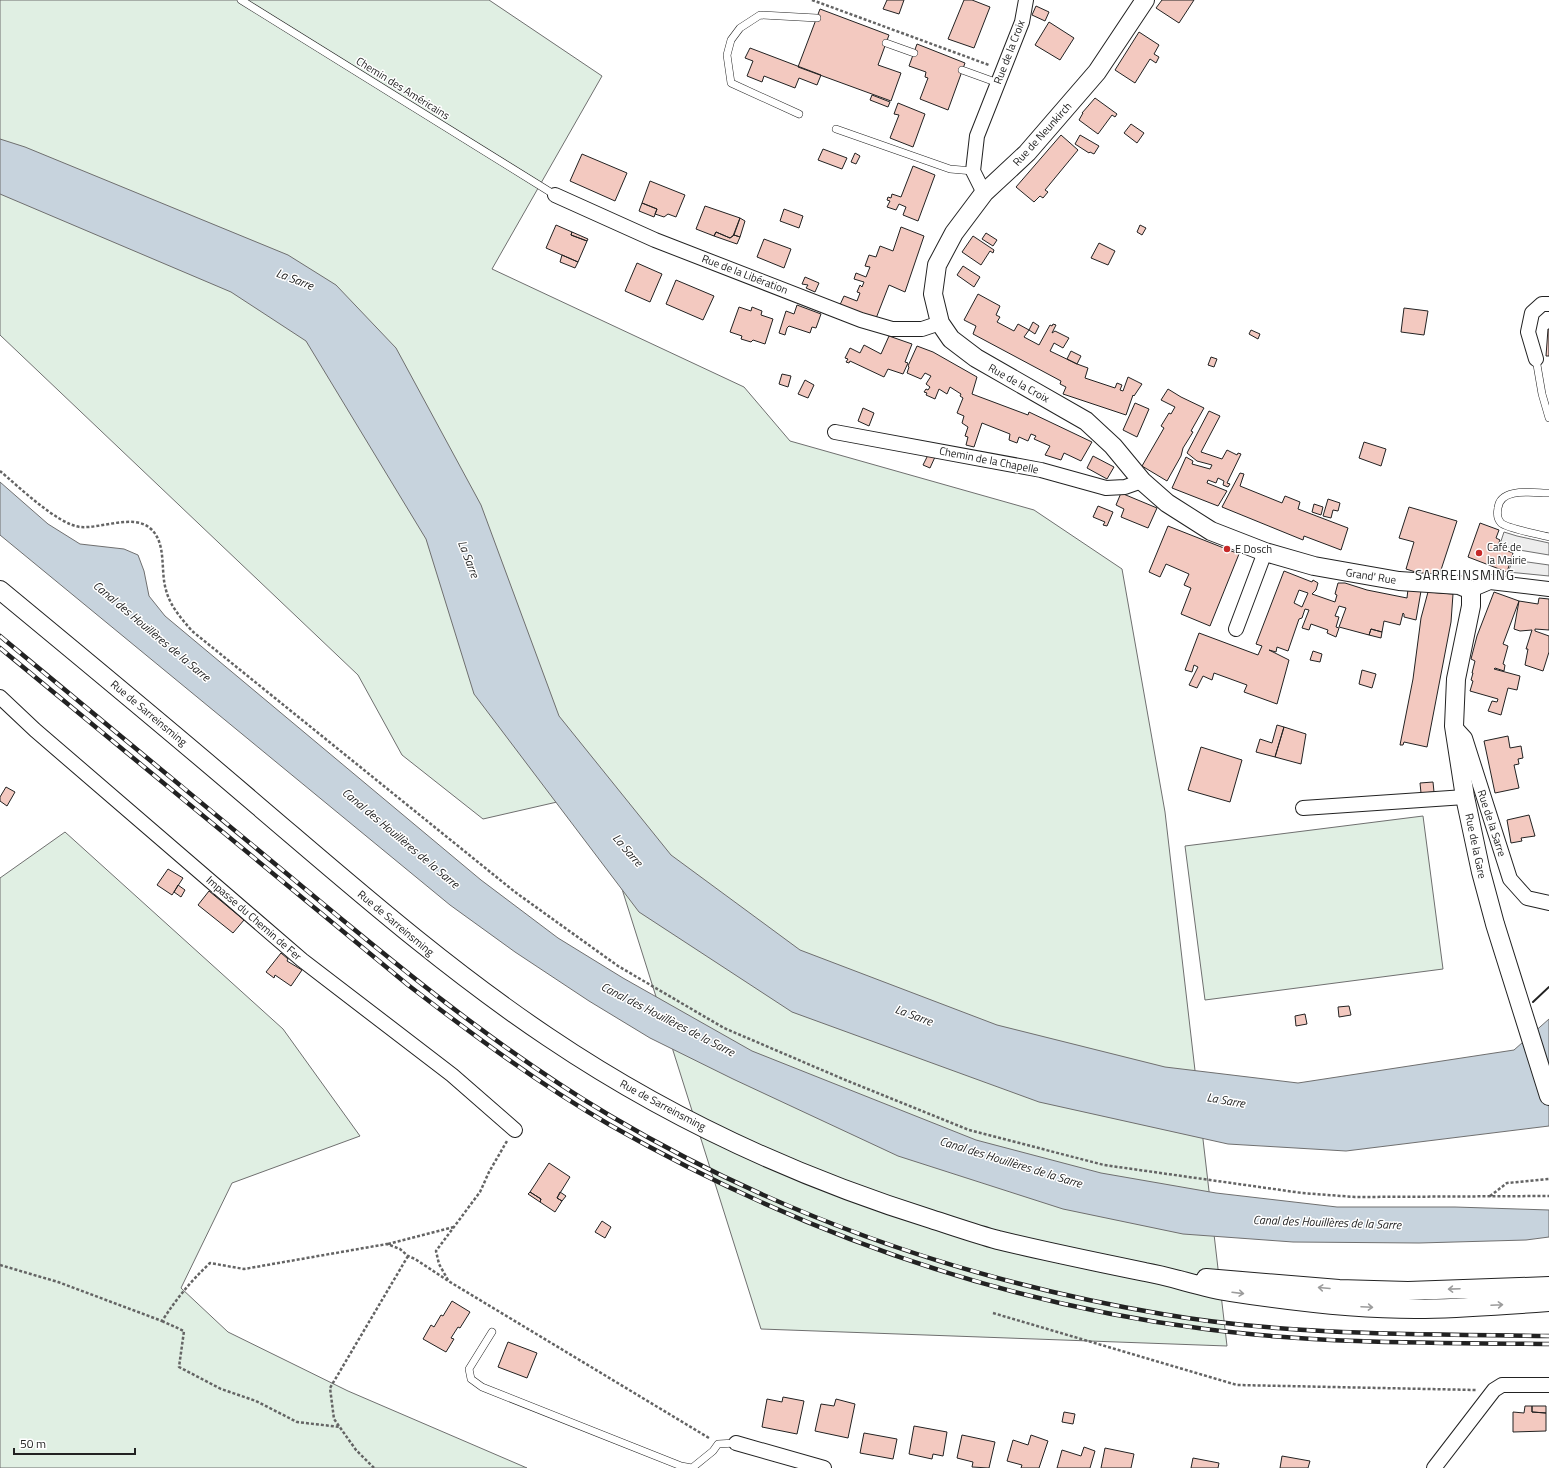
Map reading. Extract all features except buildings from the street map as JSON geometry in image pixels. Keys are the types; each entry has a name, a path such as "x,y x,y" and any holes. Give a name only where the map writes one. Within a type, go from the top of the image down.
{"street":[{"name":"Rue de la Croix","path":"973,171 977,136 1022,22 1026,0"},
{"name":"Rue de Neunkirch","path":"937,265 954,233 984,193 1027,153 1097,72 1145,0"},
{"path":"973,171 984,193"},
{"name":"Rue de la Libération","path":"555,195 655,240 861,320 892,329 922,329 940,323"},
{"name":"Rue de la Croix","path":"937,265 933,294 940,323 951,339 976,358 1086,421 1113,446 1142,481"},
{"path":"1536,359 1528,332 1532,313 1542,304 1549,304"},
{"name":"Chemin de la Chapelle","path":"835,432 1041,470 1106,488 1126,486 1142,481"},
{"name":"Grand' Rue","path":"1142,481 1167,503 1211,530 1265,552 1314,566 1399,581 1459,586 1471,590"},
{"path":"1236,630 1265,552"},
{"path":"1471,590 1490,582 1549,588"},
{"name":"Rue de Sarreinsming","path":"0,590 192,749 399,926 455,971 550,1038 600,1070 645,1096 736,1143 838,1187 900,1209 995,1239 1066,1256 1160,1274"},
{"name":"Rue de la Gare","path":"1471,590 1471,606 1456,679 1454,726 1465,797 1481,872 1495,924 1549,1096"},
{"name":"Impasse du Chemin de Fer","path":"0,697 35,730 302,960 452,1075 515,1130"},
{"name":"Rue de la Sarre","path":"1454,726 1465,738 1510,879 1527,898 1549,903"},
{"path":"1303,808 1465,797"},
{"path":"1160,1274 1339,1289 1408,1291 1549,1286"},
{"path":"1160,1274 1198,1286 1231,1292 1310,1302 1367,1307 1424,1309 1549,1302"},
{"path":"1434,1468 1498,1388 1549,1385"},
{"path":"736,1443 824,1468"}],"lane":[{"name":"Chemin des Américains","path":"240,0 555,195"},
{"path":"799,114 731,82 728,55 731,40 740,28 760,15 817,18"},
{"path":"886,43 914,53"},
{"path":"962,70 1000,76"},
{"path":"836,129 950,169 973,171"},
{"path":"1536,359 1542,394 1549,418"},
{"path":"1549,493 1515,493 1504,497 1498,504 1497,515 1501,522 1510,527 1549,537"},
{"path":"492,1332 469,1369 471,1379 482,1387 681,1466 692,1468 713,1451 718,1444 736,1443"}],"path":[{"path":"812,0 1000,76"},
{"path":"0,471 49,511 67,522 80,527 110,525 124,522 137,522 146,525 152,530 158,539 161,550 166,590 170,602 176,612 192,631 515,892 618,966 724,1028 843,1079 969,1130 1104,1165 1302,1193 1355,1197 1429,1198 1549,1196"},
{"path":"450,1282 439,1264 436,1251 480,1192 489,1172 515,1130"},
{"path":"1490,1196 1507,1183 1549,1179"},
{"path":"162,1322 176,1299 192,1280 210,1263 244,1269 387,1244 455,1226"},
{"path":"387,1244 400,1249 408,1256 450,1282 709,1438 736,1443"},
{"path":"374,1468 356,1450 334,1419 330,1388 408,1256"},
{"path":"0,1265 58,1282 184,1331 180,1367 221,1389 256,1401 298,1422 340,1427"},
{"path":"993,1313 1238,1385 1498,1388"}],"green space":[{"path":"0,0 489,0 602,76 492,269 744,387 790,441 1034,510 1122,569 1165,812 1227,1346 761,1329 592,794 483,819 402,755 358,675 0,335"},
{"path":"1423,816 1443,969 1205,1000 1185,846"},
{"path":"65,832 283,1029 360,1136 232,1183 181,1288 228,1332 348,1391 527,1468 0,1468 0,878"}],"shaded area":[{"path":"1504,532 1549,543 1549,555 1513,549 1500,544"},
{"path":"1513,560 1549,565 1549,576 1508,572"}],"water":[{"name":"La Sarre","path":"0,139 25,147 288,255 336,285 396,348 481,505 559,716 671,855 800,950 997,1025 1165,1067 1298,1083 1514,1050 1549,1019 1549,1126 1346,1151 1228,1144 1039,1102 792,1012 639,912 474,694 426,539 306,341 231,292 0,194"},
{"name":"Canal des Houillères de la Sarre","path":"0,482 48,524 80,544 124,549 138,555 144,571 149,596 165,616 481,880 558,938 623,978 752,1051 976,1140 1101,1173 1216,1193 1337,1207 1455,1207 1549,1210 1549,1237 1526,1240 1419,1243 1293,1242 1183,1234 1063,1209 898,1156 733,1079 650,1038 589,1001 515,952 450,905 0,535"}],"railway":[{"path":"0,636 369,941 485,1033 567,1089 609,1115 674,1151 740,1184 808,1214 876,1240 947,1263 1018,1283 1090,1300 1162,1314 1210,1321 1307,1330 1404,1334 1549,1336"},
{"path":"0,648 408,985 482,1040 532,1076 610,1125 680,1163 751,1197 824,1229 898,1256 973,1280 1049,1300 1127,1317 1205,1329 1291,1338 1377,1342 1549,1344"}],"wall":[{"path":"1533,1002 1549,987"}],"place":[{"name":"E Dosch","path":"1227,549"},
{"name":"Café de la Mairie","path":"1479,553"}],"district":[{"name":"SARREINSMING","path":"1465,575"}]}
